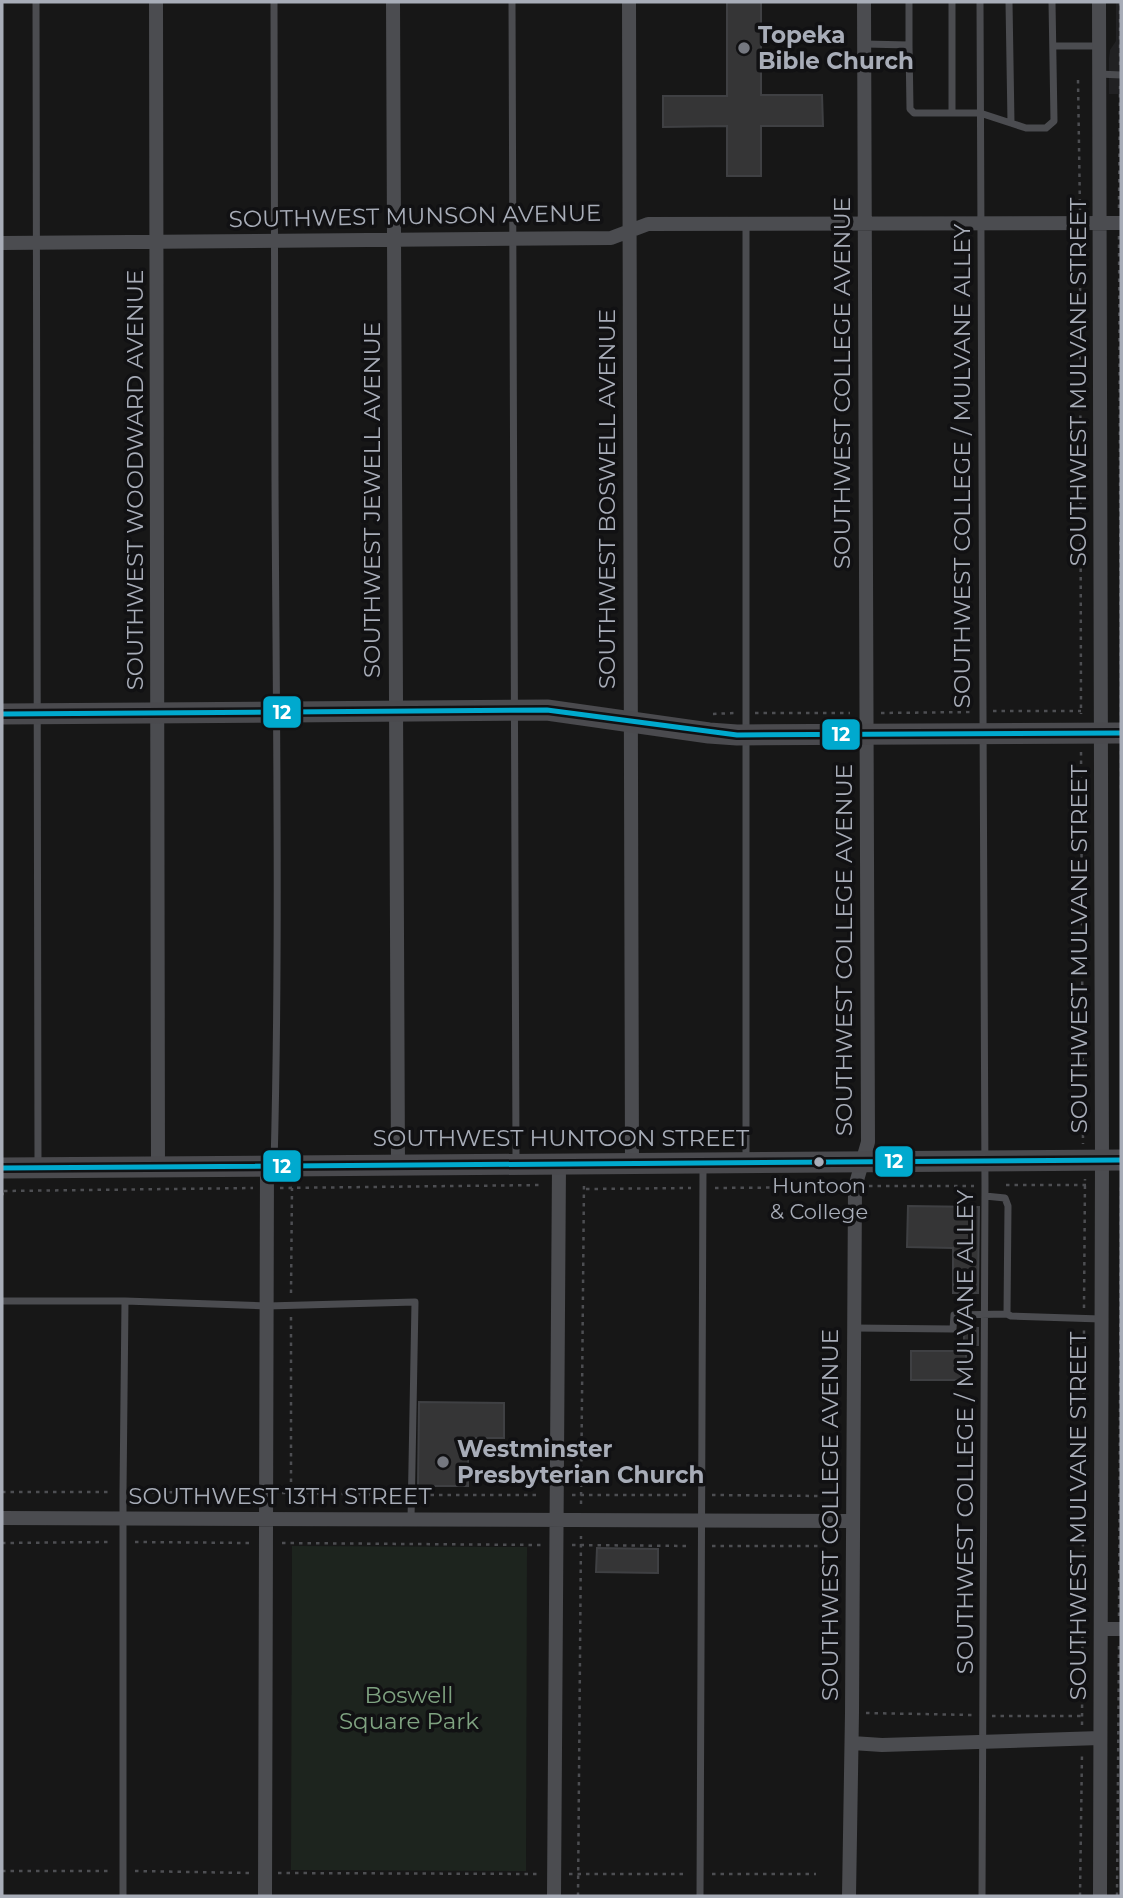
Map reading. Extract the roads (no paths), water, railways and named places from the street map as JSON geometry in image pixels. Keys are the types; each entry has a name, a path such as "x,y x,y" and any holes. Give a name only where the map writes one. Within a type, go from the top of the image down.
{"main road":[{"path":"2,714 514,710 567,712 709,733 746,735 1106,733"},
{"name":"SOUTHWEST HUNTOON STREET","path":"2,1168 158,1167 270,1173 398,1165 1102,1160"}],"street":[{"name":"SOUTHWEST WOODWARD AVENUE","path":"156,2 158,1167"},
{"name":"SOUTHWEST JEWELL AVENUE","path":"393,2 398,1165"},
{"name":"SOUTHWEST BOSWELL AVENUE","path":"629,2 632,1164"},
{"name":"SOUTHWEST COLLEGE AVENUE","path":"849,1896 855,1186 868,1142 864,2"},
{"name":"SOUTHWEST MULVANE STREET","path":"1099,2 1106,733 1100,1896"},
{"name":"SOUTHWEST MUNSON AVENUE","path":"2,243 611,238 648,224 1120,223"},
{"path":"554,1896 559,1164"},
{"path":"265,1896 270,1173"},
{"name":"SOUTHWEST 13TH STREET","path":"2,1518 852,1521"},
{"path":"1101,1629 1120,1629"},
{"path":"852,1743 882,1745 1100,1738"}],"lane":[{"path":"36,2 38,1168"},
{"path":"270,1173 277,712 274,2"},
{"path":"512,2 516,1164"},
{"path":"909,2 910,109 914,113 980,113 1026,128 1046,128 1054,121 1052,2"},
{"path":"952,2 952,113"},
{"name":"SOUTHWEST COLLEGE / MULVANE ALLEY","path":"980,2 985,1161 982,1896"},
{"path":"1009,2 1011,123"},
{"path":"864,44 909,45"},
{"path":"1053,46 1100,46"},
{"path":"1100,74 1120,75"},
{"path":"746,224 746,1163"},
{"path":"700,1896 703,1163"},
{"path":"985,1196 1004,1198 1008,1206 1007,1314"},
{"path":"2,1301 125,1301 267,1306 415,1301 411,1518"},
{"path":"123,1896 125,1301"},
{"path":"854,1328 953,1329 954,1315 1007,1314 1101,1319"}],"place":[{"name":"Topeka Bible Church","path":"744,48"},
{"name":"Huntoon & College","path":"819,1162"},
{"name":"Westminster Presbyterian Church","path":"443,1462"}],"park label":[{"name":"Boswell Square Park","path":"409,1708"}]}
